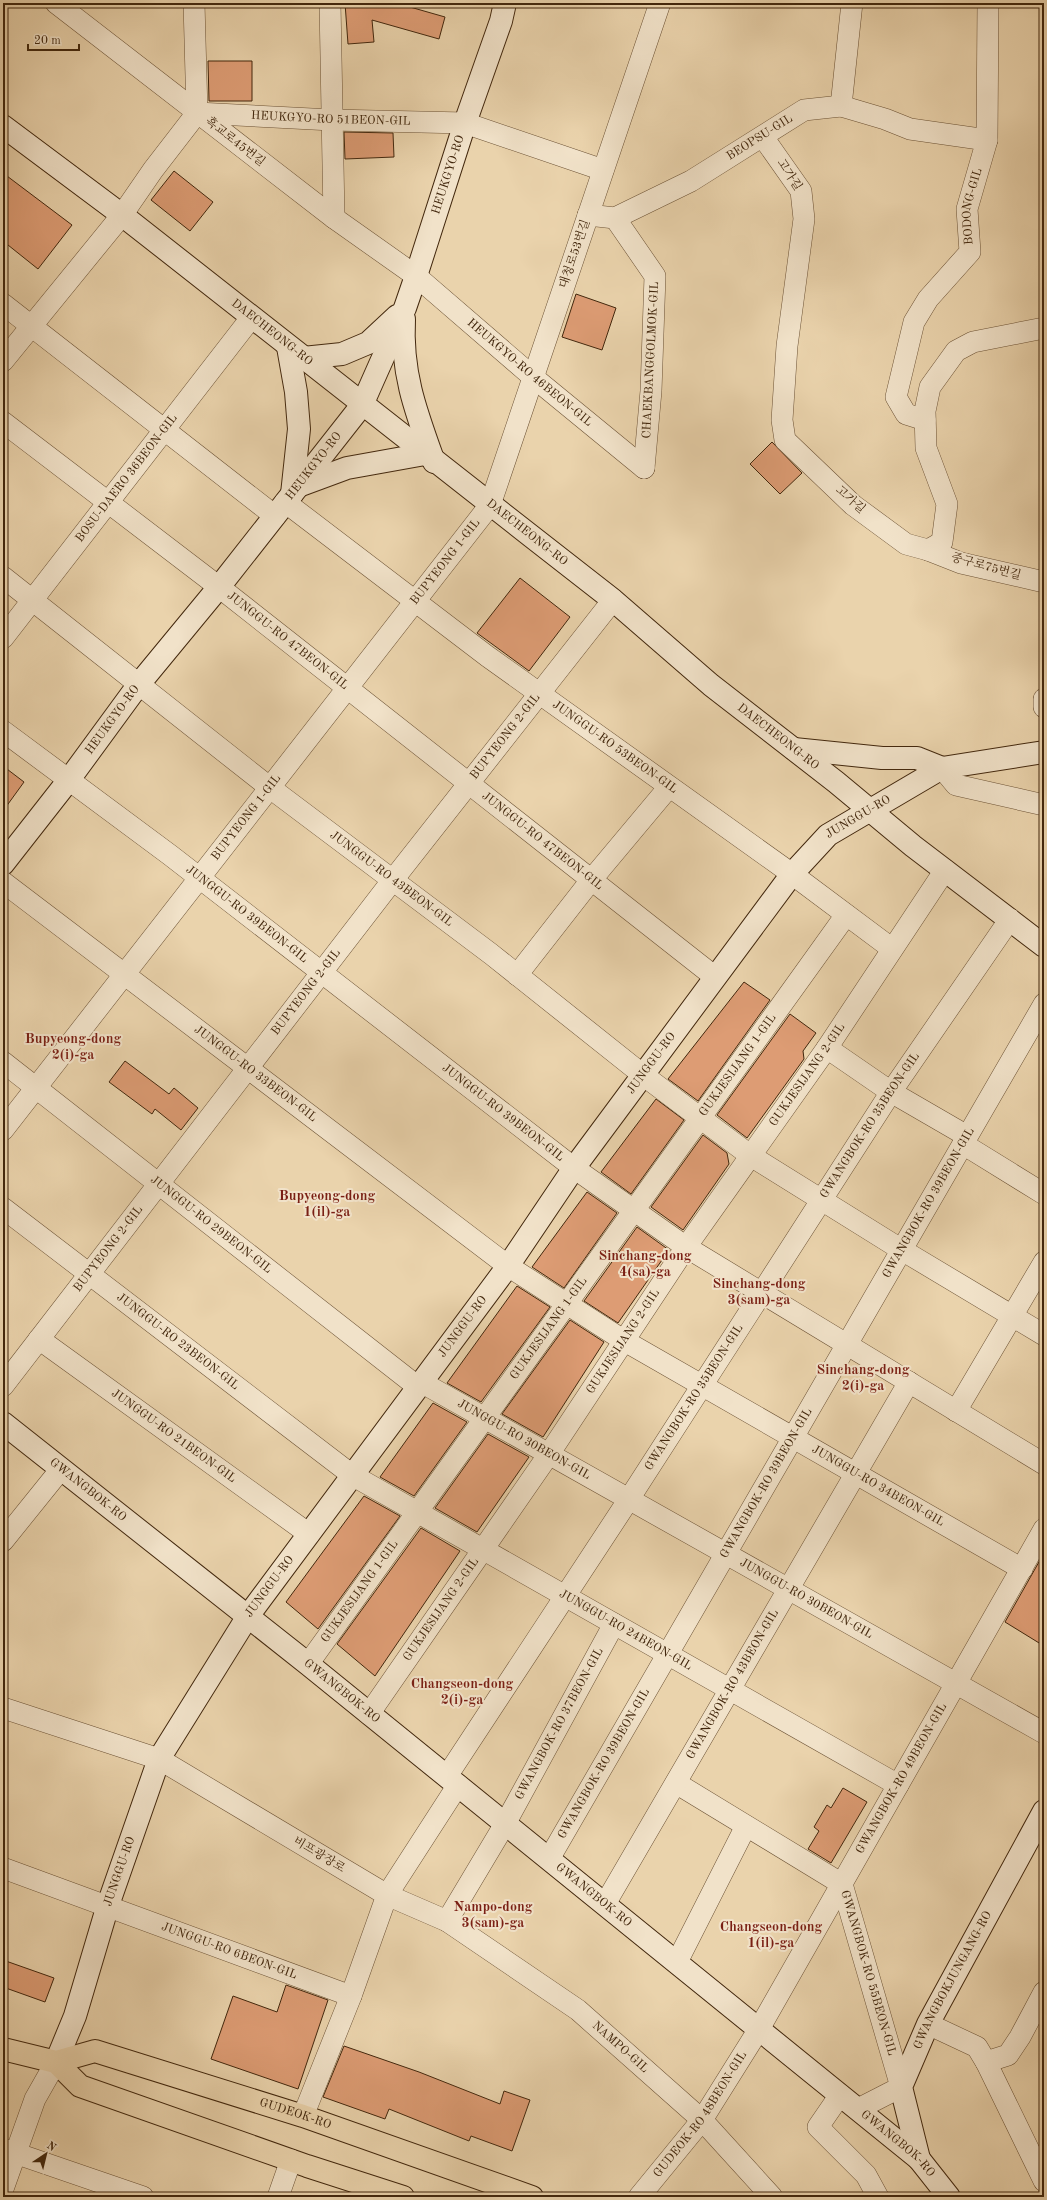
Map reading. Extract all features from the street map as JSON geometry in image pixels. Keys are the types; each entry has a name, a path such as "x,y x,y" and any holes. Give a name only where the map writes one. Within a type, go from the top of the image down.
{"main road":[{"name":"HEUKGYO-RO","path":"3,864 68,781 138,684 219,586 362,405 405,308 501,21 505,3"},
{"name":"DAECHEONG-RO","path":"3,126 122,215 251,318 613,600 711,685 794,749 945,870 1044,946"},
{"path":"288,499 300,429 296,392 295,352 342,354 368,343 405,308"},
{"path":"288,499 347,468 430,458 412,401 405,369 403,340 405,308"},
{"path":"794,749 882,758 917,758 942,768"},
{"name":"JUNGGU-RO","path":"56,2062 75,2016 108,1905 159,1759 248,1616 508,1266 574,1168 792,874 828,835 942,768 1044,752"},
{"name":"GWANGBOK-RO","path":"3,1423 308,1664 858,2109 919,2159 949,2197"},
{"name":"GWANGBOKJUNGANG-RO","path":"901,2087 928,2024 1044,1811"},
{"name":"GUDEOK-RO","path":"3,2049 56,2062 95,2051 303,2116 532,2197"},
{"path":"56,2062 80,2086 291,2160 403,2197"},
{"path":"901,2087 919,2159"}],"street":[{"name":"흑교로45번길","path":"56,3 334,218 416,276"},
{"path":"3,361 122,215 153,170 197,113 194,3"},
{"path":"330,3 334,218"},
{"name":"대청로53번길","path":"490,505 660,3"},
{"path":"852,3 841,106 885,119 910,129 987,140"},
{"name":"BODONG-GIL","path":"925,420 906,414 896,397 901,371 914,322 928,299 970,252 967,209 987,140 988,3"},
{"name":"BEOPSU-GIL","path":"615,218 691,181 763,137 792,115 804,110 841,106"},
{"name":"HEUKGYO-RO 51BEON-GIL","path":"197,113 332,120 466,123 603,170"},
{"name":"고가길","path":"763,137 801,191 804,219 787,346 782,420 785,440 853,505 906,544 928,550"},
{"path":"588,216 615,218"},
{"name":"CHAEKBANGGOLMOK-GIL","path":"615,218 655,276 651,391 644,468"},
{"name":"HEUKGYO-RO 46BEON-GIL","path":"416,276 533,377 644,468"},
{"name":"JUNGGU-RO 53BEON-GIL","path":"3,304 164,429 288,499 414,601 538,694 792,874 891,948"},
{"name":"BOSU-DAERO 36BEON-GIL","path":"3,638 251,318"},
{"path":"928,550 942,542 947,504 926,448 925,420 930,387 956,351 973,342 1044,328"},
{"name":"JUNGGU-RO 47BEON-GIL","path":"3,422 219,586 470,782 715,977"},
{"name":"BUPYEONG 1-GIL","path":"3,1130 490,505"},
{"name":"중구로75번길","path":"928,550 961,563 1044,582"},
{"name":"JUNGGU-RO 43BEON-GIL","path":"3,577 33,599 269,787 517,975 643,1075 751,1156 902,1250 1044,1335"},
{"name":"BUPYEONG 2-GIL","path":"3,1386 392,881 613,600"},
{"path":"1044,700 1044,707"},
{"name":"JUNGGU-RO 39BEON-GIL","path":"3,732 199,878 574,1168 686,1248 1044,1464"},
{"path":"942,768 956,785 1044,805"},
{"path":"517,975 592,879 669,788"},
{"name":"GUKJESIJANG 2-GIL","path":"369,1714 549,1454 623,1340 686,1248 827,1048 891,948 945,870"},
{"name":"JUNGGU-RO 33BEON-GIL","path":"3,882 508,1266"},
{"name":"GUKJESIJANG 1-GIL","path":"308,1664 846,915"},
{"name":"GWANGBOK-RO 35BEON-GIL","path":"452,1780 564,1596 629,1498 701,1384 891,1092 1010,919"},
{"name":"GWANGBOK-RO 39BEON-GIL","path":"549,1859 1044,1004"},
{"path":"827,1048 1044,1194"},
{"name":"JUNGGU-RO 29BEON-GIL","path":"3,1062 159,1184 420,1384"},
{"name":"JUNGGU-RO 23BEON-GIL","path":"3,1208 352,1475"},
{"path":"956,1411 1044,1262"},
{"name":"JUNGGU-RO 34BEON-GIL","path":"508,1266 623,1340 1022,1569"},
{"name":"JUNGGU-RO 21BEON-GIL","path":"39,1339 309,1534"},
{"name":"GWANGBOK-RO 43BEON-GIL","path":"605,1904 909,1382"},
{"name":"JUNGGU-RO 30BEON-GIL","path":"420,1384 485,1417 1044,1733"},
{"path":"3,1541 61,1469"},
{"name":"JUNGGU-RO 24BEON-GIL","path":"352,1475 898,1785"},
{"name":"GWANGBOK-RO 49BEON-GIL","path":"759,2029 1044,1529"},
{"name":"GWANGBOK-RO 37BEON-GIL","path":"506,1824 614,1624"},
{"name":"비프광장로","path":"3,1708 159,1759 387,1895"},
{"path":"303,2116 351,1996 387,1895 452,1780"},
{"name":"GWANGBOK-RO 55BEON-GIL","path":"676,1783 842,1884 901,2087"},
{"path":"447,1921 506,1824"},
{"path":"677,1962 746,1826"},
{"name":"JUNGGU-RO 6BEON-GIL","path":"3,1868 108,1905 351,1996"},
{"name":"NAMPO-GIL","path":"387,1895 447,1921 578,2010 702,2120 772,2197"},
{"path":"986,2062 1008,2055 1020,2037 1044,1992"},
{"path":"928,2024 977,2048 986,2062 1044,2181"},
{"name":"GUDEOK-RO 48BEON-GIL","path":"639,2197 702,2120 759,2029"},
{"path":"3,2189 9,2151 35,2099 56,2062"},
{"path":"858,2109 901,2087"},
{"path":"840,2095 818,2127 866,2175 878,2197"},
{"path":"9,2151 142,2197"},
{"path":"278,2197 291,2160"}],"building":[{"path":"345,3 396,3 445,17 439,39 372,20 374,42 348,44"},
{"path":"208,61 252,61 252,101 209,101"},
{"path":"344,132 393,133 394,157 345,159"},
{"path":"174,171 213,202 190,231 151,200"},
{"path":"3,173 72,225 38,269 3,241"},
{"path":"576,294 616,308 602,350 562,337"},
{"path":"772,442 802,473 780,494 750,464"},
{"path":"520,578 570,617 529,671 477,633"},
{"path":"3,766 24,782 3,811"},
{"path":"744,982 770,1000 698,1101 668,1079"},
{"path":"790,1014 816,1033 803,1051 804,1059 747,1138 717,1115"},
{"path":"125,1061 169,1094 174,1088 198,1108 181,1130 155,1109 152,1114 109,1082"},
{"path":"656,1099 684,1120 631,1194 601,1172"},
{"path":"703,1135 727,1153 729,1164 683,1230 651,1207"},
{"path":"587,1192 617,1213 564,1288 532,1267"},
{"path":"637,1227 669,1250 618,1323 584,1301"},
{"path":"517,1286 550,1307 481,1402 447,1383"},
{"path":"570,1320 604,1342 543,1437 502,1414"},
{"path":"433,1403 467,1422 414,1496 380,1477"},
{"path":"488,1434 529,1457 477,1532 435,1508"},
{"path":"364,1496 400,1516 318,1629 286,1602"},
{"path":"421,1528 460,1551 375,1676 337,1644"},
{"path":"1044,1553 1044,1646 1005,1622"},
{"path":"843,1788 867,1802 831,1863 808,1849 819,1831 814,1827 827,1805 831,1808"},
{"path":"3,1960 54,1978 45,2002 3,1987"},
{"path":"286,1985 328,2000 298,2089 211,2059 233,1996 277,2012"},
{"path":"344,2046 419,2072 500,2104 504,2091 530,2100 512,2151 471,2136 469,2141 389,2109 385,2119 323,2097"}],"district":[{"name":"Bupyeong-dong 2(i)-ga","path":"73,1048"},
{"name":"Bupyeong-dong 1(il)-ga","path":"327,1204"},
{"name":"Sinchang-dong 4(sa)-ga","path":"645,1264"},
{"name":"Sinchang-dong 3(sam)-ga","path":"759,1292"},
{"name":"Sinchang-dong 2(i)-ga","path":"863,1378"},
{"name":"Changseon-dong 2(i)-ga","path":"462,1692"},
{"name":"Nampo-dong 3(sam)-ga","path":"493,1916"},
{"name":"Changseon-dong 1(il)-ga","path":"771,1936"}]}
